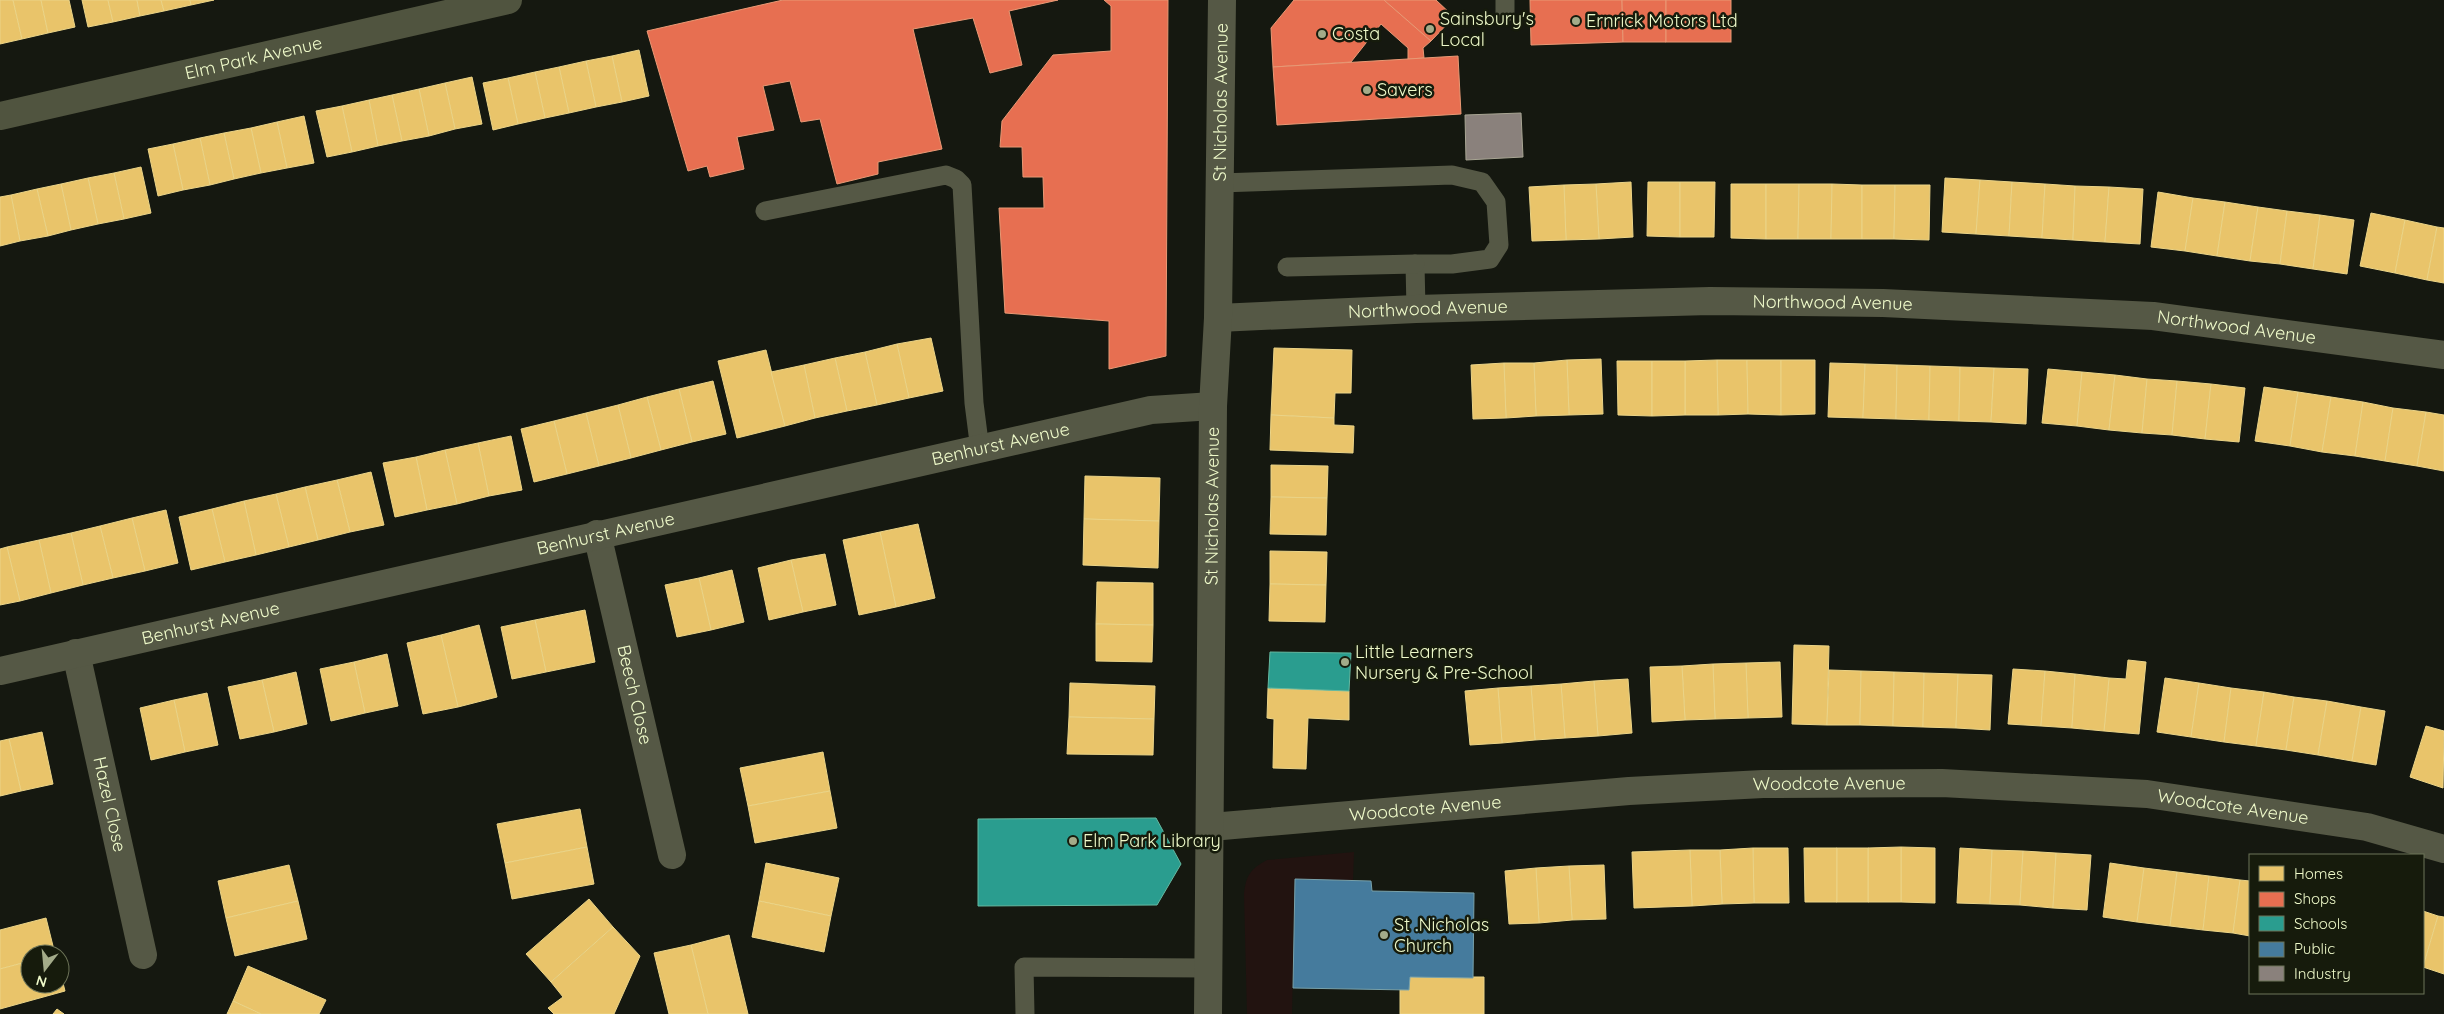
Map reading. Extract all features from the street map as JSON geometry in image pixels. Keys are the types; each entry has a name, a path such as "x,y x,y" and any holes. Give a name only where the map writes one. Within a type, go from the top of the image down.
{"street":[{"name":"Elm Park Avenue","path":"0,116 508,0"},
{"name":"St Nicholas Avenue","path":"1208,1014 1213,406 1218,318 1222,0"},
{"name":"Northwood Avenue","path":"1218,318 1416,309 1710,302 1883,303 2153,316 2444,355"},
{"name":"Benhurst Avenue","path":"0,670 410,579 597,534 791,493 1151,410 1213,406"},
{"name":"Beech Close","path":"597,534 672,855"},
{"name":"Hazel Close","path":"76,653 143,954"},
{"name":"Woodcote Avenue","path":"1210,827 1629,791 1763,784 1942,783 2147,794 2367,828 2444,850"}],"lane":[{"path":"765,211 946,175 956,178 962,185 974,403 980,450"},
{"path":"1220,184 1452,175 1482,182 1496,202 1499,245 1490,259 1452,264 1287,267"},
{"path":"1415,264 1416,309"},
{"path":"1025,1014 1024,967 1208,968"}],"shaded area":[{"path":"1354,852 1353,880 1295,880 1292,1014 1247,1014 1244,894 1246,882 1250,874 1267,860"}],"building: Homes":[{"path":"0,0 13,0 22,39 0,44"},
{"path":"13,0 41,0 48,33 22,39"},
{"path":"41,0 69,0 75,27 48,33"},
{"path":"82,0 108,0 113,22 88,27"},
{"path":"108,0 137,0 140,16 113,22"},
{"path":"137,0 161,0 164,11 140,16"},
{"path":"161,0 190,0 191,5 164,11"},
{"path":"190,0 214,0 191,5"},
{"path":"639,50 649,96 622,102 612,56"},
{"path":"612,56 622,102 596,107 586,61"},
{"path":"586,61 596,107 569,113 559,67"},
{"path":"559,67 569,113 545,118 535,72"},
{"path":"535,72 545,118 518,124 508,78"},
{"path":"472,77 482,124 455,129 445,83"},
{"path":"508,78 518,124 493,130 483,83"},
{"path":"445,83 455,129 429,136 419,89"},
{"path":"419,89 429,136 402,141 392,95"},
{"path":"392,95 402,141 378,146 369,100"},
{"path":"369,100 378,146 352,152 342,106"},
{"path":"342,106 352,152 327,157 316,111"},
{"path":"304,116 314,163 287,168 277,122"},
{"path":"277,122 287,168 261,173 251,128"},
{"path":"251,128 261,173 234,179 224,133"},
{"path":"224,133 234,179 210,185 200,138"},
{"path":"200,138 210,185 183,190 173,144"},
{"path":"173,144 183,190 158,196 148,149"},
{"path":"141,167 151,213 124,219 114,173"},
{"path":"114,173 124,219 98,224 88,178"},
{"path":"88,178 98,224 71,230 61,184"},
{"path":"1945,178 1980,180 1976,234 1942,232"},
{"path":"1980,180 2012,182 2009,236 1976,234"},
{"path":"1631,182 1633,237 1599,239 1596,184"},
{"path":"1648,182 1680,182 1680,237 1647,236"},
{"path":"1680,182 1715,182 1714,237 1680,237"},
{"path":"2012,182 2045,184 2042,238 2009,236"},
{"path":"61,184 71,230 48,236 37,189"},
{"path":"1596,184 1599,239 1566,240 1564,185"},
{"path":"1731,184 1766,184 1766,239 1731,238"},
{"path":"1766,184 1799,184 1798,239 1766,239"},
{"path":"1799,184 1832,184 1831,239 1798,239"},
{"path":"1832,184 1862,185 1862,239 1831,239"},
{"path":"2045,184 2075,186 2073,240 2042,238"},
{"path":"1564,185 1566,240 1532,241 1529,187"},
{"path":"1862,185 1895,185 1894,239 1862,239"},
{"path":"1895,185 1930,185 1929,240 1894,239"},
{"path":"2075,186 2109,187 2105,242 2073,240"},
{"path":"2109,187 2143,189 2140,244 2105,242"},
{"path":"37,189 48,236 20,241 11,195"},
{"path":"2158,192 2193,198 2185,251 2151,247"},
{"path":"11,195 20,241 0,246 0,197"},
{"path":"2193,198 2225,202 2217,256 2185,251"},
{"path":"2225,202 2258,207 2250,261 2217,256"},
{"path":"2258,207 2287,211 2280,264 2250,261"},
{"path":"2287,211 2320,215 2313,269 2280,264"},
{"path":"2371,213 2405,220 2395,273 2360,266"},
{"path":"2320,215 2354,220 2347,274 2313,269"},
{"path":"2405,220 2437,227 2427,280 2395,273"},
{"path":"2437,227 2444,228 2444,283 2427,280"},
{"path":"931,338 943,391 909,398 897,344"},
{"path":"897,344 909,398 877,405 865,352"},
{"path":"1274,348 1352,350 1351,393 1335,393 1334,418 1271,415"},
{"path":"766,350 785,426 737,438 718,361"},
{"path":"865,352 877,405 847,411 835,358"},
{"path":"835,358 847,411 815,418 804,365"},
{"path":"1601,359 1603,414 1569,415 1567,360"},
{"path":"1567,360 1569,415 1536,416 1534,363"},
{"path":"1717,360 1747,360 1748,414 1718,415"},
{"path":"1717,360 1718,415 1685,415 1685,361"},
{"path":"1747,360 1781,360 1781,415 1748,414"},
{"path":"1781,360 1815,360 1815,414 1781,415"},
{"path":"1617,361 1652,361 1652,416 1618,415"},
{"path":"1652,361 1685,361 1685,415 1652,416"},
{"path":"1504,363 1534,363 1536,416 1506,418"},
{"path":"1504,363 1506,418 1473,419 1471,365"},
{"path":"1830,363 1865,364 1863,418 1828,417"},
{"path":"1865,364 1897,365 1896,419 1863,418"},
{"path":"804,365 815,418 785,426 771,372"},
{"path":"1897,365 1930,366 1929,420 1896,419"},
{"path":"1930,366 1960,367 1959,421 1929,420"},
{"path":"1960,367 1994,368 1991,422 1959,421"},
{"path":"1994,368 2028,369 2026,424 1991,422"},
{"path":"2048,369 2082,372 2077,426 2042,423"},
{"path":"2082,372 2115,375 2109,430 2077,426"},
{"path":"2115,375 2147,379 2142,433 2109,430"},
{"path":"2147,379 2177,381 2172,435 2142,433"},
{"path":"713,381 726,434 692,442 679,389"},
{"path":"2177,381 2211,384 2205,439 2172,435"},
{"path":"2211,384 2245,388 2239,442 2205,439"},
{"path":"2264,387 2298,392 2290,446 2255,441"},
{"path":"679,389 692,442 661,450 647,397"},
{"path":"2298,392 2331,397 2322,452 2290,446"},
{"path":"647,397 661,450 631,458 618,405"},
{"path":"2331,397 2363,402 2355,456 2322,452"},
{"path":"2363,402 2393,408 2385,461 2355,456"},
{"path":"618,405 631,458 599,466 586,413"},
{"path":"2393,408 2426,412 2417,466 2385,461"},
{"path":"2426,412 2444,415 2444,471 2417,466"},
{"path":"586,413 599,466 567,474 554,421"},
{"path":"1271,415 1334,418 1334,425 1354,426 1353,453 1270,450"},
{"path":"554,421 567,474 534,482 521,429"},
{"path":"511,436 522,490 489,496 478,443"},
{"path":"478,443 489,496 457,504 445,450"},
{"path":"445,450 457,504 427,510 416,457"},
{"path":"416,457 427,510 395,517 383,463"},
{"path":"1271,465 1328,466 1327,498 1271,497"},
{"path":"371,472 384,525 350,532 337,480"},
{"path":"1085,476 1160,478 1159,521 1084,519"},
{"path":"337,480 350,532 318,540 305,487"},
{"path":"305,487 318,540 289,547 276,494"},
{"path":"276,494 289,547 256,555 244,501"},
{"path":"1271,497 1327,498 1326,535 1270,534"},
{"path":"244,501 256,555 225,562 212,509"},
{"path":"212,509 225,562 191,570 179,517"},
{"path":"166,510 178,563 145,571 132,518"},
{"path":"132,518 145,571 113,578 100,526"},
{"path":"1084,519 1159,521 1158,568 1083,565"},
{"path":"918,524 935,598 896,607 880,532"},
{"path":"100,526 113,578 83,585 71,533"},
{"path":"880,532 896,607 859,615 843,540"},
{"path":"71,533 83,585 51,593 39,540"},
{"path":"39,540 51,593 20,601 7,547"},
{"path":"7,547 20,601 0,605 0,549"},
{"path":"1270,551 1327,552 1326,585 1270,584"},
{"path":"825,554 836,605 803,612 791,560"},
{"path":"791,560 803,612 769,620 758,568"},
{"path":"732,570 744,622 711,630 699,578"},
{"path":"699,578 711,630 677,637 665,585"},
{"path":"1097,582 1153,583 1153,625 1096,624"},
{"path":"1270,584 1326,585 1325,622 1269,621"},
{"path":"585,610 595,662 546,672 535,620"},
{"path":"535,620 546,672 512,679 501,627"},
{"path":"1096,624 1153,625 1152,662 1096,661"},
{"path":"479,625 497,697 458,707 441,635"},
{"path":"441,635 458,707 423,714 407,643"},
{"path":"1794,645 1829,646 1827,725 1792,724"},
{"path":"387,654 398,706 365,713 354,662"},
{"path":"2128,660 2146,662 2139,734 2104,731 2109,678 2126,679"},
{"path":"354,662 365,713 331,721 320,669"},
{"path":"1780,662 1782,717 1748,718 1746,663"},
{"path":"1746,663 1748,718 1715,719 1713,664"},
{"path":"1713,664 1715,719 1685,720 1682,666"},
{"path":"1682,666 1685,720 1652,722 1650,667"},
{"path":"2013,669 2045,671 2041,726 2008,724"},
{"path":"1829,670 1861,671 1860,725 1827,725"},
{"path":"1861,671 1894,672 1893,726 1860,725"},
{"path":"2045,671 2075,674 2072,728 2041,726"},
{"path":"296,672 307,724 274,732 262,680"},
{"path":"1894,672 1924,673 1923,727 1893,726"},
{"path":"1924,673 1958,674 1956,728 1923,727"},
{"path":"1958,674 1992,675 1990,730 1956,728"},
{"path":"2075,674 2109,678 2104,731 2072,728"},
{"path":"2165,678 2199,683 2191,737 2157,732"},
{"path":"1628,679 1632,733 1598,736 1594,681"},
{"path":"262,680 274,732 240,739 228,687"},
{"path":"1594,681 1598,736 1565,738 1561,684"},
{"path":"1070,683 1155,686 1154,719 1069,717"},
{"path":"2199,683 2231,688 2224,742 2191,737"},
{"path":"1561,684 1565,738 1535,740 1531,686"},
{"path":"1531,686 1535,740 1502,743 1498,688"},
{"path":"1268,688 1349,691 1349,720 1308,718 1306,769 1273,768 1274,719 1267,718"},
{"path":"1498,688 1502,743 1470,745 1465,691"},
{"path":"2231,688 2264,692 2256,746 2224,742"},
{"path":"2264,692 2294,697 2286,750 2256,746"},
{"path":"207,693 218,745 185,752 174,700"},
{"path":"2294,697 2327,701 2318,755 2286,750"},
{"path":"174,700 185,752 151,760 140,708"},
{"path":"2327,701 2361,707 2352,761 2318,755"},
{"path":"2361,707 2385,711 2376,765 2352,761"},
{"path":"1069,717 1154,719 1153,755 1067,754"},
{"path":"2426,726 2444,731 2443,788 2410,777"},
{"path":"42,732 53,784 21,791 9,739"},
{"path":"9,739 21,791 0,796 0,741"},
{"path":"823,752 830,791 748,806 740,768"},
{"path":"830,791 837,828 755,843 748,806"},
{"path":"580,809 587,847 505,863 497,824"},
{"path":"587,847 594,884 512,899 505,863"},
{"path":"1901,847 1935,848 1935,903 1901,902"},
{"path":"1901,847 1901,902 1868,902 1868,848"},
{"path":"1753,848 1788,848 1789,903 1754,903"},
{"path":"1753,848 1754,903 1722,904 1720,850"},
{"path":"1804,848 1837,848 1837,902 1805,902"},
{"path":"1837,848 1868,848 1868,902 1837,902"},
{"path":"1960,848 1992,850 1990,904 1957,903"},
{"path":"1690,850 1720,850 1722,904 1692,906"},
{"path":"1690,850 1692,906 1634,908 1632,852"},
{"path":"1992,850 2023,851 2020,905 1990,904"},
{"path":"2023,851 2056,853 2053,908 2020,905"},
{"path":"2056,853 2091,855 2087,910 2053,908"},
{"path":"766,863 839,878 831,916 759,901"},
{"path":"2110,863 2144,868 2137,922 2103,917"},
{"path":"289,865 298,901 226,918 218,881"},
{"path":"1604,865 1606,919 1572,920 1569,866"},
{"path":"1569,866 1572,920 1539,923 1536,868"},
{"path":"1536,868 1539,923 1509,924 1505,871"},
{"path":"2144,868 2177,872 2170,926 2137,922"},
{"path":"2177,872 2209,876 2203,930 2170,926"},
{"path":"2209,876 2240,880 2233,933 2203,930"},
{"path":"2240,880 2249,881 2249,936 2233,933"},
{"path":"589,899 613,927 551,982 526,954"},
{"path":"298,901 307,939 235,956 226,918"},
{"path":"759,901 831,916 824,952 752,937"},
{"path":"2424,911 2438,916 2424,964"},
{"path":"2438,916 2444,917 2444,974 2424,967"},
{"path":"46,918 52,944 20,944 20,964 0,969 0,930"},
{"path":"613,927 640,956 614,1014 554,1014 548,1008 563,997 551,982"},
{"path":"729,935 748,1014 708,1014 691,945"},
{"path":"691,945 708,1014 669,1014 654,953"},
{"path":"20,964 20,994 54,994 0,1009 0,969"},
{"path":"248,966 326,1000 319,1014 261,1014 233,1001"},
{"path":"1410,977 1484,977 1484,1014 1400,1014 1400,989 1409,990"},
{"path":"233,1001 261,1014 227,1014"},
{"path":"57,1009 64,1014 53,1014"}],"building: Shops":[{"path":"783,0 1058,0 1009,11 1022,65 990,73 973,18 913,29 942,149 878,162 878,174 837,184 820,119 801,122 790,81 763,86 774,130 737,137 744,169 710,177 707,166 688,171 647,31"},
{"path":"1104,0 1168,0 1166,356 1109,369 1109,321 1005,313 999,208 1044,208 1043,177 1023,177 1022,147 1000,147 1002,121 1053,55 1111,51 1111,6"},
{"name":"Costa","path":"1294,0 1384,0 1431,41 1423,48 1424,58 1408,59 1408,48 1381,24 1351,62 1273,67 1271,28"},
{"name":"Sainsbury's Local","path":"1384,0 1436,0 1454,17 1431,41"},
{"name":"Ernrick Motors Ltd","path":"1530,0 1622,0 1623,42 1531,45"},
{"path":"1622,0 1666,0 1666,42 1623,42"},
{"path":"1666,0 1731,0 1731,42 1666,42"},
{"name":"Savers","path":"1458,56 1461,114 1277,125 1273,67"}],"building: Schools":[{"path":"1270,652 1351,653 1349,691 1268,688"},
{"name":"Elm Park Library","path":"1156,818 1181,864 1157,905 978,906 978,819"}],"building: Public":[{"name":"St .Nicholas Church","path":"1295,879 1371,881 1372,891 1474,893 1473,978 1410,977 1409,990 1293,988"}],"building: Industry":[{"path":"1521,113 1523,157 1466,160 1465,115"}],"place":[{"name":"Ernrick Motors Ltd","path":"1576,21"},
{"name":"Sainsbury's Local","path":"1430,29"},
{"name":"Costa","path":"1322,34"},
{"name":"Savers","path":"1367,90"},
{"name":"Little Learners Nursery & Pre-School","path":"1345,662"},
{"name":"Elm Park Library","path":"1073,841"},
{"name":"St .Nicholas Church","path":"1384,935"}]}
